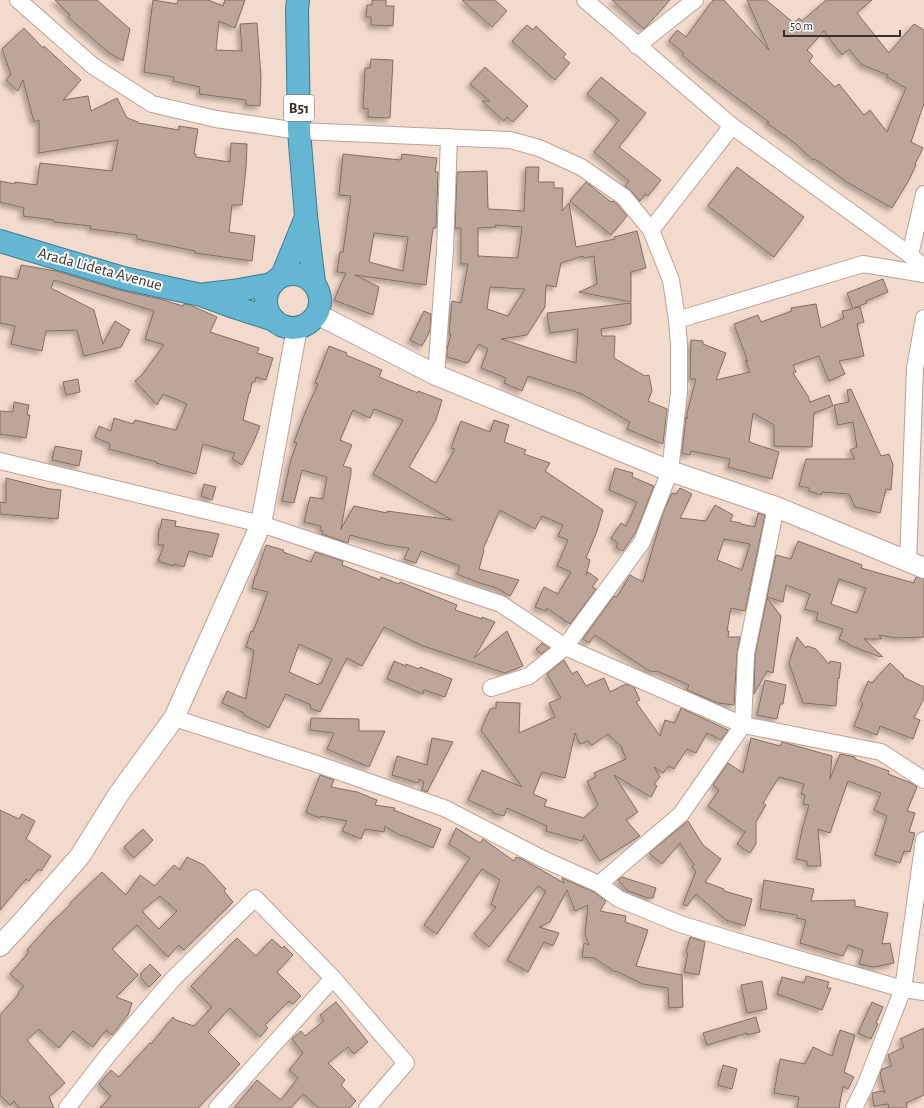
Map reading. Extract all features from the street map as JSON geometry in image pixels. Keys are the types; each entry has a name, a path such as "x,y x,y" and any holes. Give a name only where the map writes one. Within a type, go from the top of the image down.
{"highway":[{"name":"B51","path":"298,0 299,131 306,216 314,283 319,293 320,304 317,314"},
{"name":"B51","path":"274,320 268,310 266,296 277,280 306,216"},
{"name":"Arada Lideta Avenue","path":"0,241 123,278 201,294 274,320 285,327 297,328"},
{"name":"Arada Lideta Avenue","path":"201,294 233,291 277,280 296,273 306,276 314,283"},
{"path":"297,328 305,326 317,314"}],"street":[{"path":"18,0 93,66 152,104 216,119 299,131 510,140 539,148 581,167 624,197 651,230 671,280 679,344 679,392 670,471 642,542 565,647 529,676 491,688"},
{"path":"584,0 732,126 910,255 924,268"},
{"path":"637,46 695,0"},
{"path":"651,230 732,126"},
{"path":"436,376 445,250 449,137"},
{"path":"910,255 924,194"},
{"path":"677,320 864,264 924,274"},
{"path":"317,314 436,376 670,471 776,507 916,565 915,368 924,318"},
{"path":"0,946 80,856 118,795 174,718 261,524 297,328"},
{"path":"0,461 261,524 501,604 565,647 743,725 881,752 924,780"},
{"path":"599,884 681,814 743,725 746,654 776,507"},
{"path":"174,718 444,808 545,860 599,884 619,899 680,924 903,989 924,992"},
{"path":"854,1108 865,1086 903,989 924,840"},
{"path":"67,1108 108,1055 173,979 255,898 333,978 406,1063 367,1108"},
{"path":"217,1108 333,978"}],"building":[{"path":"55,0 97,0 130,29 123,61 108,52 68,17 70,15"},
{"path":"153,0 177,4 178,0 208,0 223,6 225,0 245,0 235,28 219,21 216,50 242,51 240,24 257,23 261,77 260,106 246,105 246,100 199,94 200,87 173,81 174,77 144,72"},
{"path":"372,0 386,0 386,6 394,6 393,26 371,25 371,17 366,17 367,5 372,5"},
{"path":"462,0 495,0 507,11 492,27"},
{"path":"612,0 670,0 644,29"},
{"path":"713,0 724,0 769,50 747,0 766,0 794,23 799,18 802,21 826,0 872,0 857,13 889,53 914,24 924,30 924,103 911,142 923,148 909,180 892,208 847,182 815,159 813,160 796,144 767,123 769,122 706,75 682,55 684,53 669,41 677,30 686,37","holes":["824,31 842,55 849,49 862,65 888,75 887,77 906,88 887,132 870,110 864,115 839,84 835,87 809,61 813,56 807,50"]},
{"path":"527,25 533,30 536,26 566,54 563,57 570,63 555,80 512,41"},
{"path":"24,28 43,48 44,46 81,80 63,100 88,96 91,111 117,98 127,118 138,123 179,130 179,126 198,129 194,154 196,154 196,157 230,162 231,143 247,144 242,205 232,205 229,232 255,236 252,261 195,253 195,251 137,239 137,235 90,229 91,226 54,222 54,220 23,216 24,208 0,202 0,181 15,184 15,182 37,185 40,163 112,171 118,140 39,153 39,120 34,122 23,80 18,91 6,80 11,74 2,49"},
{"path":"371,59 393,60 390,118 368,117 368,109 363,108 365,68 370,68"},
{"path":"485,67 528,106 513,122 507,117 504,121 482,101 490,101 470,84"},
{"path":"601,77 646,113 619,147 661,180 648,196 645,194 640,201 625,186 629,181 594,152 619,120 587,94"},
{"path":"343,154 401,160 402,154 437,158 435,172 438,172 436,228 433,228 426,285 355,275 379,287 373,315 334,300 346,273 337,272 340,252 343,252 351,196 339,195","holes":["374,233 408,237 403,271 369,262"]},
{"path":"526,167 539,167 538,182 554,182 554,188 563,188 562,211 569,203 576,247 615,239 614,237 637,231 646,268 631,272 631,302 579,292 597,284 594,256 584,258 583,256 561,263 556,287 546,285 545,307 527,335 501,339 576,363 578,329 550,333 547,313 631,303 631,324 601,329 602,336 615,336 614,358 645,376 649,375 652,391 648,401 667,409 663,444 627,429 630,422 582,394 528,376 522,391 504,383 506,378 481,368 488,349 479,344 468,363 447,357 447,349 451,334 449,333 452,301 461,303 468,264 461,264 461,228 455,228 457,172 487,171 488,209 524,211","holes":["495,225 522,227 518,258 478,256 478,228 496,227","490,287 525,289 508,316 487,309"]},
{"path":"737,167 804,217 774,257 708,206"},
{"path":"586,182 611,202 613,201 617,204 627,216 611,235 570,201"},
{"path":"21,265 56,271 119,290 160,299 183,306 184,304 190,305 217,317 210,332 259,348 257,353 273,358 266,380 256,377 255,382 252,382 243,420 260,426 242,465 232,459 235,453 203,444 196,474 109,449 110,444 95,437 99,426 111,431 114,418 133,424 135,420 176,430 187,404 163,394 157,405 135,381 142,375 164,345 145,339 154,311 54,280 51,288 94,310 103,344 115,321 130,330 121,347 84,356 77,330 46,331 42,351 11,344 15,326 0,323 0,276 18,279"},
{"path":"883,279 888,292 866,301 867,303 854,308 860,307 864,322 857,324 864,356 839,361 845,374 829,381 819,356 793,365 796,372 793,373 808,396 810,402 829,395 833,406 814,413 812,447 774,446 774,425 753,413 749,442 779,452 772,479 728,467 730,459 691,451 690,455 682,453 686,417 687,419 687,413 696,379 690,379 691,340 703,341 703,344 726,353 716,380 750,372 745,360 748,362 734,324 758,315 761,322 792,311 791,308 816,304 821,328 844,318 842,311 853,309 847,293"},
{"path":"424,311 431,314 430,331 422,346 410,340"},
{"path":"329,346 382,370 379,377 418,393 418,391 442,400 436,420 409,467 436,483 455,449 451,448 461,421 490,432 494,420 509,425 504,442 526,450 524,454 550,463 545,471 603,510 597,531 586,558 590,560 586,575 588,572 598,579 592,587 596,589 570,624 547,608 546,611 535,607 544,587 558,594 571,572 557,566 568,540 558,536 563,525 542,516 535,529 500,510 483,549 479,569 519,580 510,596 497,588 457,574 460,566 421,551 416,563 404,559 409,548 387,545 350,535 348,543 322,534 323,531 320,530 321,526 304,522 310,497 323,499 327,477 302,470 294,503 282,501 291,459 297,443 294,442 318,384 315,383","holes":["374,409 403,420 373,474 452,520 387,511 387,513 354,506 341,529 351,473 351,468 343,466 352,445 340,440 353,410 370,418"]},
{"path":"78,379 80,392 66,395 63,382"},
{"path":"851,389 881,456 889,454 893,465 891,490 886,489 880,513 855,507 849,494 822,492 821,495 809,491 809,488 799,486 806,459 855,459 850,450 857,447 853,422 838,425 834,405 849,402 847,390"},
{"path":"14,402 29,405 27,415 30,415 26,438 0,434 0,411 13,412"},
{"path":"55,446 82,451 79,466 52,460"},
{"path":"615,468 633,473 632,477 654,486 636,532 623,551 616,547 618,543 611,538 621,523 626,526 637,502 609,490"},
{"path":"6,478 50,489 61,490 58,519 0,514 0,502 6,503"},
{"path":"204,484 216,487 212,500 201,496"},
{"path":"680,488 692,494 680,518 706,521 715,505 733,515 730,521 755,527 758,513 765,515 745,611 731,608 727,631 729,631 728,637 740,637 737,654 734,705 718,703 687,690 689,685 657,671 651,672 595,635 589,643 583,639 614,596 617,597 630,575 643,582 663,513 672,493 676,494","holes":["724,539 750,544 742,570 717,560"]},
{"path":"162,519 176,521 175,526 219,534 212,557 189,551 184,567 174,564 173,566 158,561 164,545 158,545 159,529"},
{"path":"798,541 862,565 861,568 914,583 916,577 924,579 924,637 896,638 879,635 882,639 864,639 883,657 880,657 849,645 839,639 843,629 816,620 818,613 805,609 810,594 786,585 783,602 767,597 776,555 791,559","holes":["839,579 866,588 857,613 831,604"]},
{"path":"266,545 284,550 283,552 311,562 315,552 343,561 342,565 380,580 381,577 399,584 400,582 457,605 455,610 495,622 474,658 507,631 523,666 505,673 423,646 384,627 362,666 347,658 320,712 310,708 311,705 286,694 269,728 244,715 244,713 222,703 227,691 246,699 254,650 246,647 251,631 253,632 268,592 252,588","holes":["299,644 332,659 321,684 319,683 318,685 289,672"]},
{"path":"767,598 781,616 773,673 767,671 754,694 755,655"},
{"path":"797,637 806,648 807,646 816,649 829,664 830,661 841,663 839,679 838,678 836,706 803,703 789,663"},
{"path":"542,643 549,648 541,654 536,649"},
{"path":"564,660 572,674 577,671 586,686 604,678 610,692 626,684 634,687 640,700 636,702 660,736 665,720 675,723 681,708 728,730 721,740 707,733 696,753 687,749 674,769 669,766 663,773 654,767 660,777 654,784 657,786 651,797 614,775 638,812 626,820 640,836 600,861 584,835 582,841 546,831 547,826 507,808 504,816 493,813 493,811 468,800 482,770 522,787 481,730 490,709 496,708 496,702 520,703 519,733 555,717 549,703 561,698 547,674","holes":["575,733 580,744 588,741 592,745 608,734 621,746 626,759 594,773 596,777 587,781 598,805 584,818 544,806 547,800 533,794 542,772 565,778"]},
{"path":"394,661 419,669 420,667 452,679 445,697 424,690 423,694 387,679"},
{"path":"890,663 904,676 903,677 924,687 924,698 914,718 920,720 913,739 880,726 877,735 854,726 863,703 860,701 868,681 872,683"},
{"path":"765,680 786,685 783,704 780,704 777,719 757,715"},
{"path":"311,718 359,719 359,731 385,731 369,767 327,749 334,733 310,730"},
{"path":"432,738 453,742 427,792 422,790 424,782 419,779 418,783 392,775 397,756 427,765"},
{"path":"751,738 780,746 782,742 832,756 830,779 840,754 855,757 855,759 889,771 888,774 917,787 907,811 915,813 909,832 915,833 910,852 904,851 900,863 875,855 887,816 874,810 881,793 848,781 830,833 818,829 821,866 807,866 807,861 796,859 809,805 803,804 805,795 801,794 804,784 779,777 763,803 766,805 756,822 756,844 750,853 737,844 745,832 708,806 719,790 713,785 728,763 743,773"},
{"path":"320,775 334,780 331,787 357,792 377,800 375,805 395,808 394,810 441,829 433,848 402,835 401,836 385,826 384,832 365,829 361,839 342,831 347,821 321,816 320,818 306,812"},
{"path":"0,810 19,819 22,814 35,821 26,839 51,856 41,871 38,869 29,881 26,879 0,910"},
{"path":"688,821 703,845 721,859 705,882 724,889 724,891 752,899 745,926 726,920 696,894 687,906 683,904 696,871 692,867 694,865 680,843 662,864 649,853"},
{"path":"456,828 480,843 483,839 514,861 516,857 522,859 564,883 562,878 594,892 606,901 600,911 626,916 625,922 648,930 636,966 682,975 683,1007 669,1008 668,988 643,984 616,971 615,972 594,958 582,957 584,943 589,945 585,934 588,905 575,911 567,890 550,922 539,927 559,933 553,946 544,942 528,972 507,960 546,891 538,886 489,947 474,934 496,907 491,904 500,880 482,869 437,934 424,925 470,858 449,844"},
{"path":"143,829 153,840 134,858 124,847"},
{"path":"187,857 204,865 226,889 224,891 233,902 184,950 179,945 168,957 137,925 112,949 138,975 116,997 132,1003 128,1015 112,1035 106,1030 93,1047 73,1031 59,1048 39,1029 27,1040 65,1083 49,1097 54,1108 19,1108 14,1101 10,1105 0,1095 0,1015 19,994 18,993 24,986 10,974 29,952 27,950 52,922 71,904 70,903 102,872 126,895 140,875 155,886 174,865 180,870","holes":["160,896 177,911 159,929 142,911"]},
{"path":"622,877 656,888 653,898 648,898 628,891 618,880"},
{"path":"764,880 814,889 811,901 855,900 855,906 888,913 882,944 890,943 894,963 874,967 859,964 863,950 848,945 843,956 800,943 806,920 797,918 797,915 760,909"},
{"path":"690,937 705,942 699,975 684,972 688,953 686,952"},
{"path":"237,938 256,956 272,939 282,948 284,946 293,955 277,972 301,996 293,1004 289,1001 265,1025 268,1028 260,1037 230,1008 208,1032 240,1064 198,1108 100,1108 111,1096 99,1084 111,1070 119,1077 150,1043 151,1044 173,1017 176,1020 194,1026 212,1007 191,986"},
{"path":"150,964 161,975 149,987 141,978 141,973"},
{"path":"806,976 829,982 827,988 831,988 822,1010 777,994 782,977 804,983"},
{"path":"762,981 767,1009 747,1013 741,985"},
{"path":"336,1002 368,1042 354,1054 348,1047 328,1063 345,1080 341,1085 356,1101 349,1108 319,1108 303,1094 291,1108 234,1108 257,1080 281,1100 298,1078 289,1070 303,1053 292,1039 301,1031 305,1036 324,1021 320,1015"},
{"path":"872,1002 883,1007 876,1023 878,1024 871,1039 858,1033"},
{"path":"756,1017 760,1032 747,1035 747,1033 707,1045 703,1033"},
{"path":"924,1028 924,1095 906,1103 907,1108 889,1108 888,1104 874,1106 872,1093 882,1091 885,1093 880,1074 882,1069 892,1066 888,1055 904,1047 900,1039"},
{"path":"840,1030 855,1035 844,1072 854,1077 848,1089 843,1086 839,1108 797,1108 799,1097 774,1093 780,1059 805,1064 813,1047 832,1056"},
{"path":"723,1065 737,1069 732,1089 718,1085"}]}
